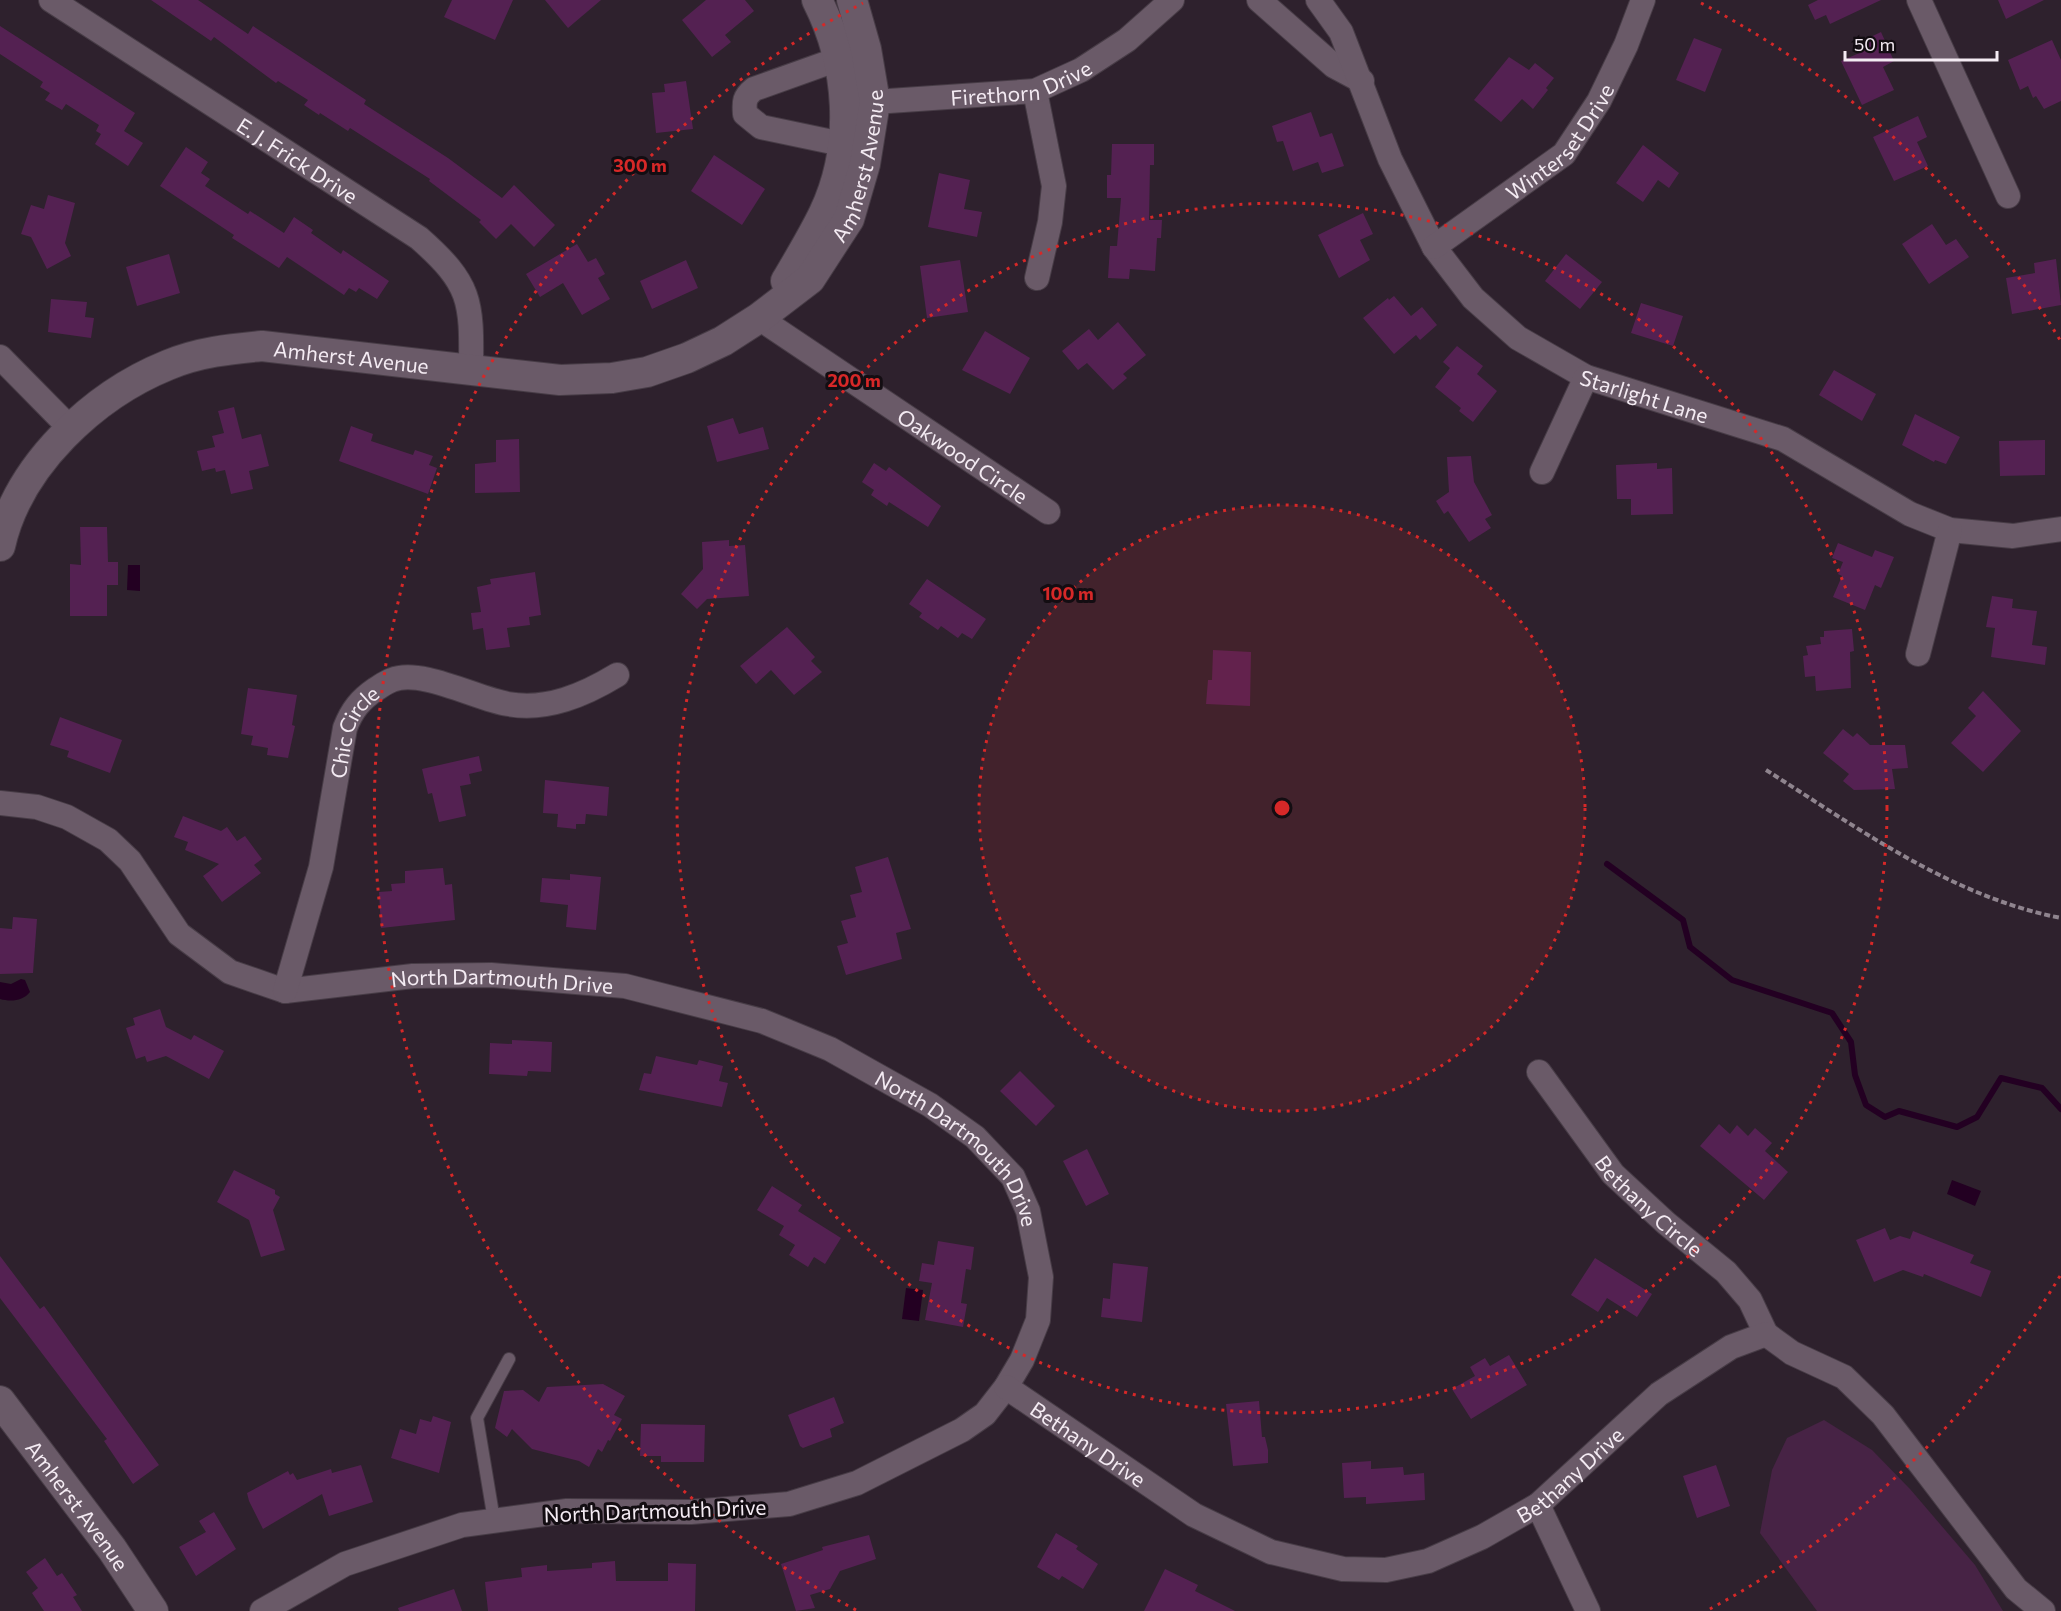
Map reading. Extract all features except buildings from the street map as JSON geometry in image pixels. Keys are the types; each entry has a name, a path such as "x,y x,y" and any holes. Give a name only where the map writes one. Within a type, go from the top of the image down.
{"street":[{"name":"E. J. Frick Drive","path":"51,0 418,238 436,253 464,287 471,314 471,368"},
{"name":"Amherst Avenue","path":"817,0 832,30 852,53 875,102 855,147"},
{"name":"Amherst Avenue","path":"0,546 16,506 35,470 70,428 119,388 169,364 216,350 262,346 306,349 560,380 612,378 635,374 687,358 766,312 810,279 849,219 855,147 844,104 852,53 852,0"},
{"name":"Firethorn Drive","path":"844,104 1035,91 1081,70 1127,40 1172,0"},
{"path":"1259,0 1334,66 1362,81"},
{"name":"Starlight Lane","path":"1318,0 1341,32 1362,81 1390,159 1434,247 1473,297 1518,338 1586,376 1784,439 1910,514 1950,530 2013,536 2061,529"},
{"name":"Winterset Drive","path":"1434,247 1564,154 1599,101 1626,45 1643,0"},
{"path":"1919,0 2008,196"},
{"path":"852,53 753,89 746,96 744,105 745,114 761,127 855,147"},
{"path":"1035,91 1054,186 1050,222 1037,278"},
{"name":"Oakwood Circle","path":"766,312 1048,512"},
{"path":"0,357 70,428"},
{"path":"1542,472 1586,376"},
{"path":"1918,654 1950,530"},
{"name":"Chic Circle","path":"285,991 321,867 345,728 352,712 363,698 393,679 429,679 509,705 551,704 587,693 616,675"},
{"name":"North Dartmouth Drive","path":"0,803 37,807 67,817 108,840 130,861 179,934 230,972 285,991 413,976 490,975 625,986 762,1021 830,1049 939,1112 975,1137 1013,1177 1028,1211 1041,1277 1038,1320 1022,1360 1006,1387 985,1414 962,1430 857,1483 789,1504 691,1512 567,1511 462,1525 345,1564 262,1611"},
{"name":"Bethany Circle","path":"1539,1072 1613,1174 1666,1223 1726,1272 1750,1300 1766,1334"},
{"path":"1766,1334 1792,1353 1844,1377 1883,1415 2016,1589 2043,1611"},
{"name":"Bethany Drive","path":"1006,1387 1194,1515 1271,1552 1343,1569 1386,1570 1428,1561 1482,1537 1538,1505 1659,1394 1731,1347 1766,1334"},
{"name":"Amherst Avenue","path":"0,1401 112,1549 153,1611"},
{"path":"1538,1505 1588,1611"}],"lane":[{"path":"494,1520 477,1418 509,1359"}],"path":[{"path":"1766,770 1902,855 1972,891 2061,918"}],"shaded area":[{"path":"128,565 140,565 140,591 127,590"},
{"path":"21,979 25,980 30,992 27,995 16,1000 0,999 0,982 11,984"},
{"path":"1952,1180 1981,1191 1975,1206 1947,1194"},
{"path":"906,1288 923,1290 919,1321 902,1319"},
{"path":"1824,1420 1872,1450 1910,1489 1975,1565 2003,1611 1817,1611 1760,1533 1772,1470 1787,1438"}],"waterway":[{"path":"1607,864 1683,920 1690,947 1732,980 1832,1013 1851,1042 1855,1075 1866,1105 1885,1117 1899,1111 1957,1127 1977,1117 2001,1078 2042,1088 2061,1109"}]}
